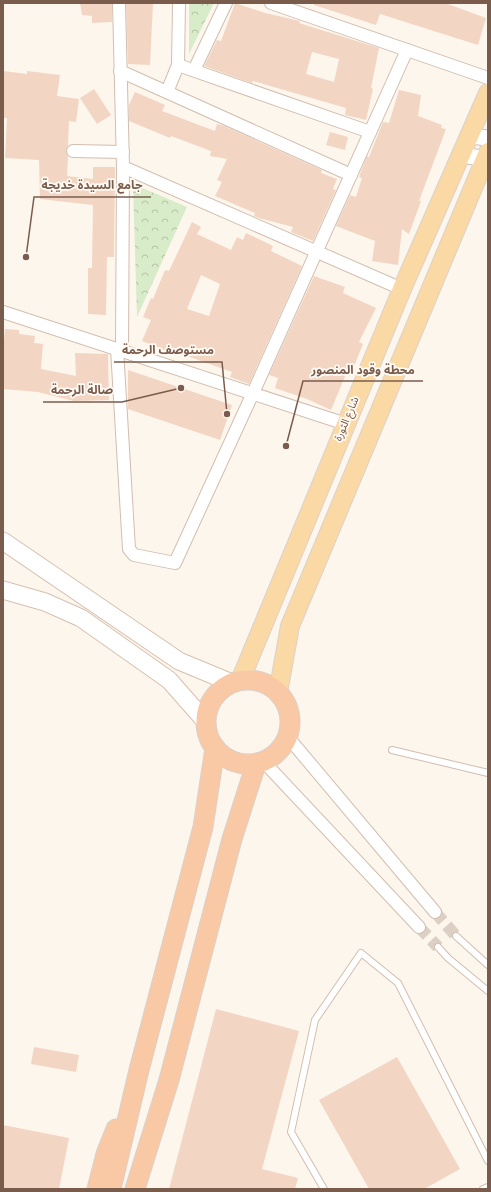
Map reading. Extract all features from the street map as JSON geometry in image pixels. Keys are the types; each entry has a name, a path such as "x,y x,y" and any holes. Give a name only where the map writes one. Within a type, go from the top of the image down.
{"highway":[{"path":"254,681 267,685 278,693 285,702 289,713 290,725 282,747 273,755 259,762 237,762 225,757 215,748 209,737 206,722 208,710 213,699 222,690 236,682 254,681"},
{"path":"111,1189 139,1070 203,827 215,748"},
{"path":"135,1189 169,1080 232,839 259,762"},
{"path":"97,1189 106,1154 139,1070"},
{"path":"148,1189 169,1080"}],"main road":[{"name":"شارع الثورة","path":"236,682 402,289 488,93"},
{"path":"278,693 290,626 487,157"},
{"path":"3,541 179,661 236,682"},
{"path":"3,590 45,602 81,618 169,680 206,722"}],"street":[{"path":"119,3 124,167 120,350 129,549 134,555 171,563 175,563 178,559 407,50"},
{"path":"167,92 178,65 178,3"},
{"path":"194,70 226,3"},
{"path":"271,3 488,78"},
{"path":"178,65 370,132"},
{"path":"120,71 351,175"},
{"path":"470,136 488,138"},
{"path":"73,151 123,152"},
{"path":"461,155 487,157"},
{"path":"124,167 402,289"},
{"path":"3,312 346,424"},
{"path":"287,736 435,912"},
{"path":"259,762 419,927"}],"lane":[{"path":"392,750 488,773"},
{"path":"456,936 488,965"},
{"path":"438,947 448,958 488,991"},
{"path":"324,1189 291,1132 315,1020 360,953 398,983 488,1161"},
{"path":"483,1189 488,1187"}],"green space":[{"path":"189,3 214,3 189,54"},
{"path":"133,184 187,207 137,317"}],"building":[{"path":"80,3 112,3 112,22 92,23 92,16 82,15"},
{"path":"126,3 153,3 150,65 128,64"},
{"path":"235,3 265,13 300,21 299,23 379,48 371,88 373,89 366,120 345,115 346,108 253,81 252,83 204,66 217,40 221,41","holes":["312,52 339,59 334,82 306,74"]},
{"path":"314,3 445,3 486,18 478,45 380,14 376,25 314,5"},
{"path":"3,71 27,74 27,71 60,75 57,96 79,99 76,122 69,121 68,145 66,150 68,156 67,176 93,179 93,167 115,167 114,257 107,257 106,315 88,314 88,268 92,268 93,205 40,199 39,160 5,158 7,118 3,118"},
{"path":"94,89 111,115 97,124 80,98"},
{"path":"399,90 421,95 418,116 442,125 441,128 446,129 419,201 421,201 409,234 402,229 398,265 372,261 375,241 336,226 350,195 356,197 362,178 359,177 367,156 369,157 383,122 389,123"},
{"path":"135,92 165,105 162,111 215,131 217,124 224,126 322,170 321,173 337,179 333,189 336,190 313,241 291,232 293,227 259,218 254,216 255,213 215,196 222,182 217,180 227,159 210,156 211,151 171,136 170,138 129,121 129,105"},
{"path":"330,132 348,137 345,150 326,145"},
{"path":"192,222 201,227 197,234 231,250 237,237 243,240 246,233 273,246 271,251 302,266 249,384 230,377 232,372 173,351 172,353 142,341 151,320 143,317 151,298 153,299 165,270 169,271","holes":["201,275 220,284 209,316 187,309"]},
{"path":"314,276 345,287 343,293 376,308 359,342 363,344 350,376 346,374 331,410 307,399 275,388 278,378 269,375"},
{"path":"5,329 19,330 19,334 35,336 34,343 43,344 41,369 76,376 75,353 108,354 109,400 74,401 38,392 3,389 3,352"},
{"path":"128,370 232,405 220,440 128,409"},
{"path":"216,1009 299,1031 262,1169 298,1178 295,1189 169,1189"},
{"path":"34,1047 79,1055 76,1072 31,1064"},
{"path":"397,1057 460,1169 424,1189 369,1189 319,1100"},
{"path":"3,1125 69,1138 59,1189 3,1189"}],"tunnel":[{"path":"435,912 456,936"},
{"path":"419,927 438,947"}],"place":[{"name":"جامع السيدة خديجة","path":"26,257"},
{"name":"صالة الرحمة","path":"181,388"},
{"name":"مستوصف الرحمة","path":"227,414"},
{"name":"محطة وقود المنصور","path":"286,446"}]}
